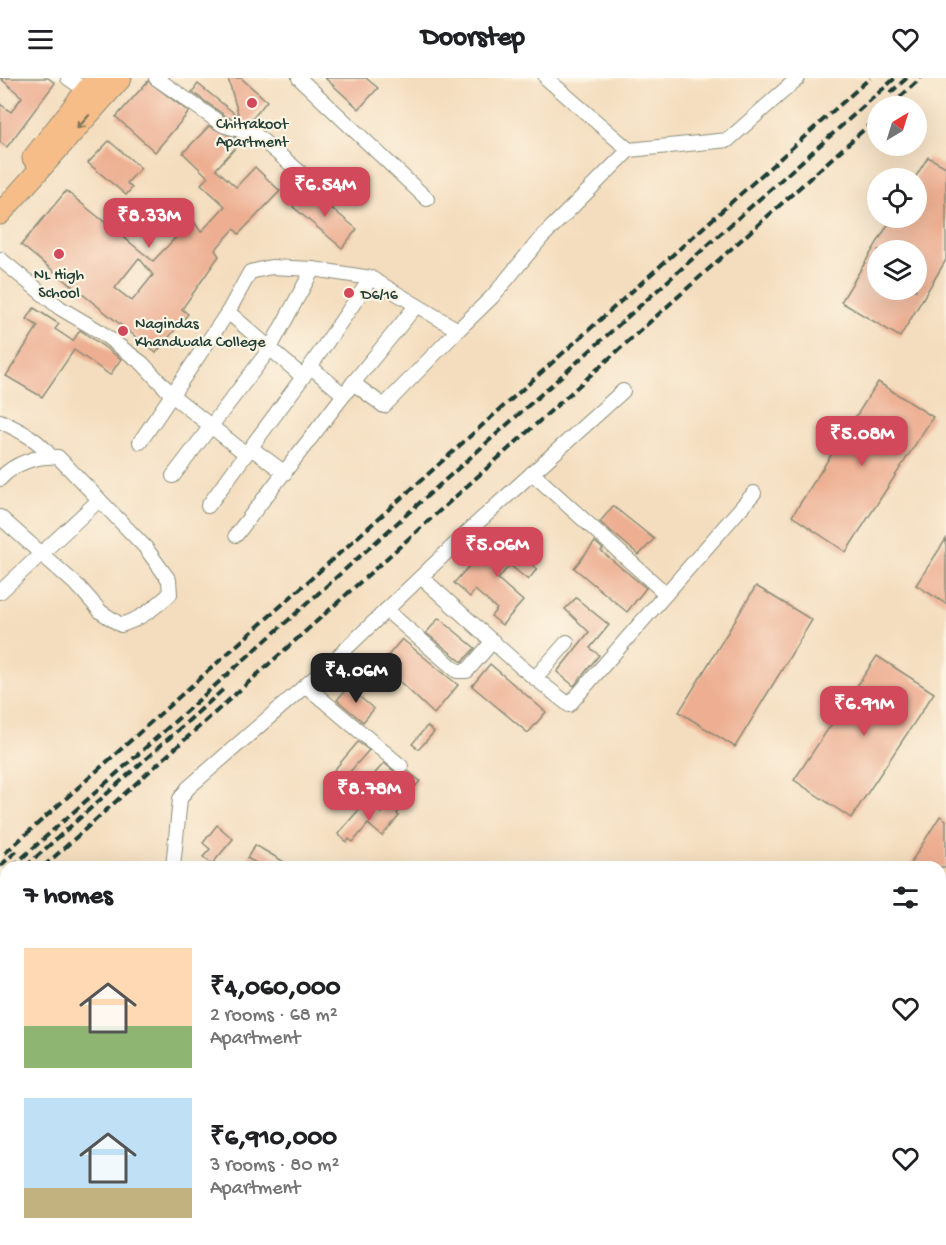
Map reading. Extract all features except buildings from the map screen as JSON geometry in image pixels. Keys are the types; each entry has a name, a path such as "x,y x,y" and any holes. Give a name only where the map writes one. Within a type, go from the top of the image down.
{"main road":[{"path":"0,198 94,90 121,78"},
{"path":"0,214 94,90"}],"street":[{"path":"68,78 94,90"},
{"path":"156,78 223,125 256,135 307,178"},
{"path":"299,78 427,199"},
{"path":"546,78 629,150"},
{"path":"228,312 268,350 307,372 384,406 492,297 542,237 629,150 728,140 798,78"},
{"path":"0,259 60,308 99,331 142,363 173,396 210,427 285,473"},
{"path":"140,442 228,312 250,272 271,267 313,269 371,278 458,330"},
{"path":"173,476 268,350 313,269"},
{"path":"208,506 307,372 371,278"},
{"path":"236,535 416,306"},
{"path":"174,861 180,799 188,788 306,686 532,473 623,391"},
{"path":"0,421 22,432 45,449 50,456"},
{"path":"0,479 5,473 40,455 58,457 145,548 169,580 170,594 143,616 121,625 101,612 80,588 0,517"},
{"path":"532,473 666,594"},
{"path":"421,577 569,705 754,493"},
{"path":"0,592 99,500"},
{"path":"386,610 457,671 467,671 493,641"},
{"path":"536,678 567,642"},
{"path":"306,686 401,766"}],"railway":[{"path":"5,853 870,78"},
{"path":"19,861 895,78"},
{"path":"890,93 907,78"},
{"path":"901,96 921,78"},
{"path":"50,861 867,127"},
{"path":"32,861 226,687"},
{"path":"6,861 18,850"}],"place":[{"name":"Chitrakoot Apartment","path":"252,103"},
{"name":"NL High School","path":"59,254"},
{"name":"D6/16","path":"349,293"},
{"name":"Nagindas Khandwala College","path":"123,331"}]}
